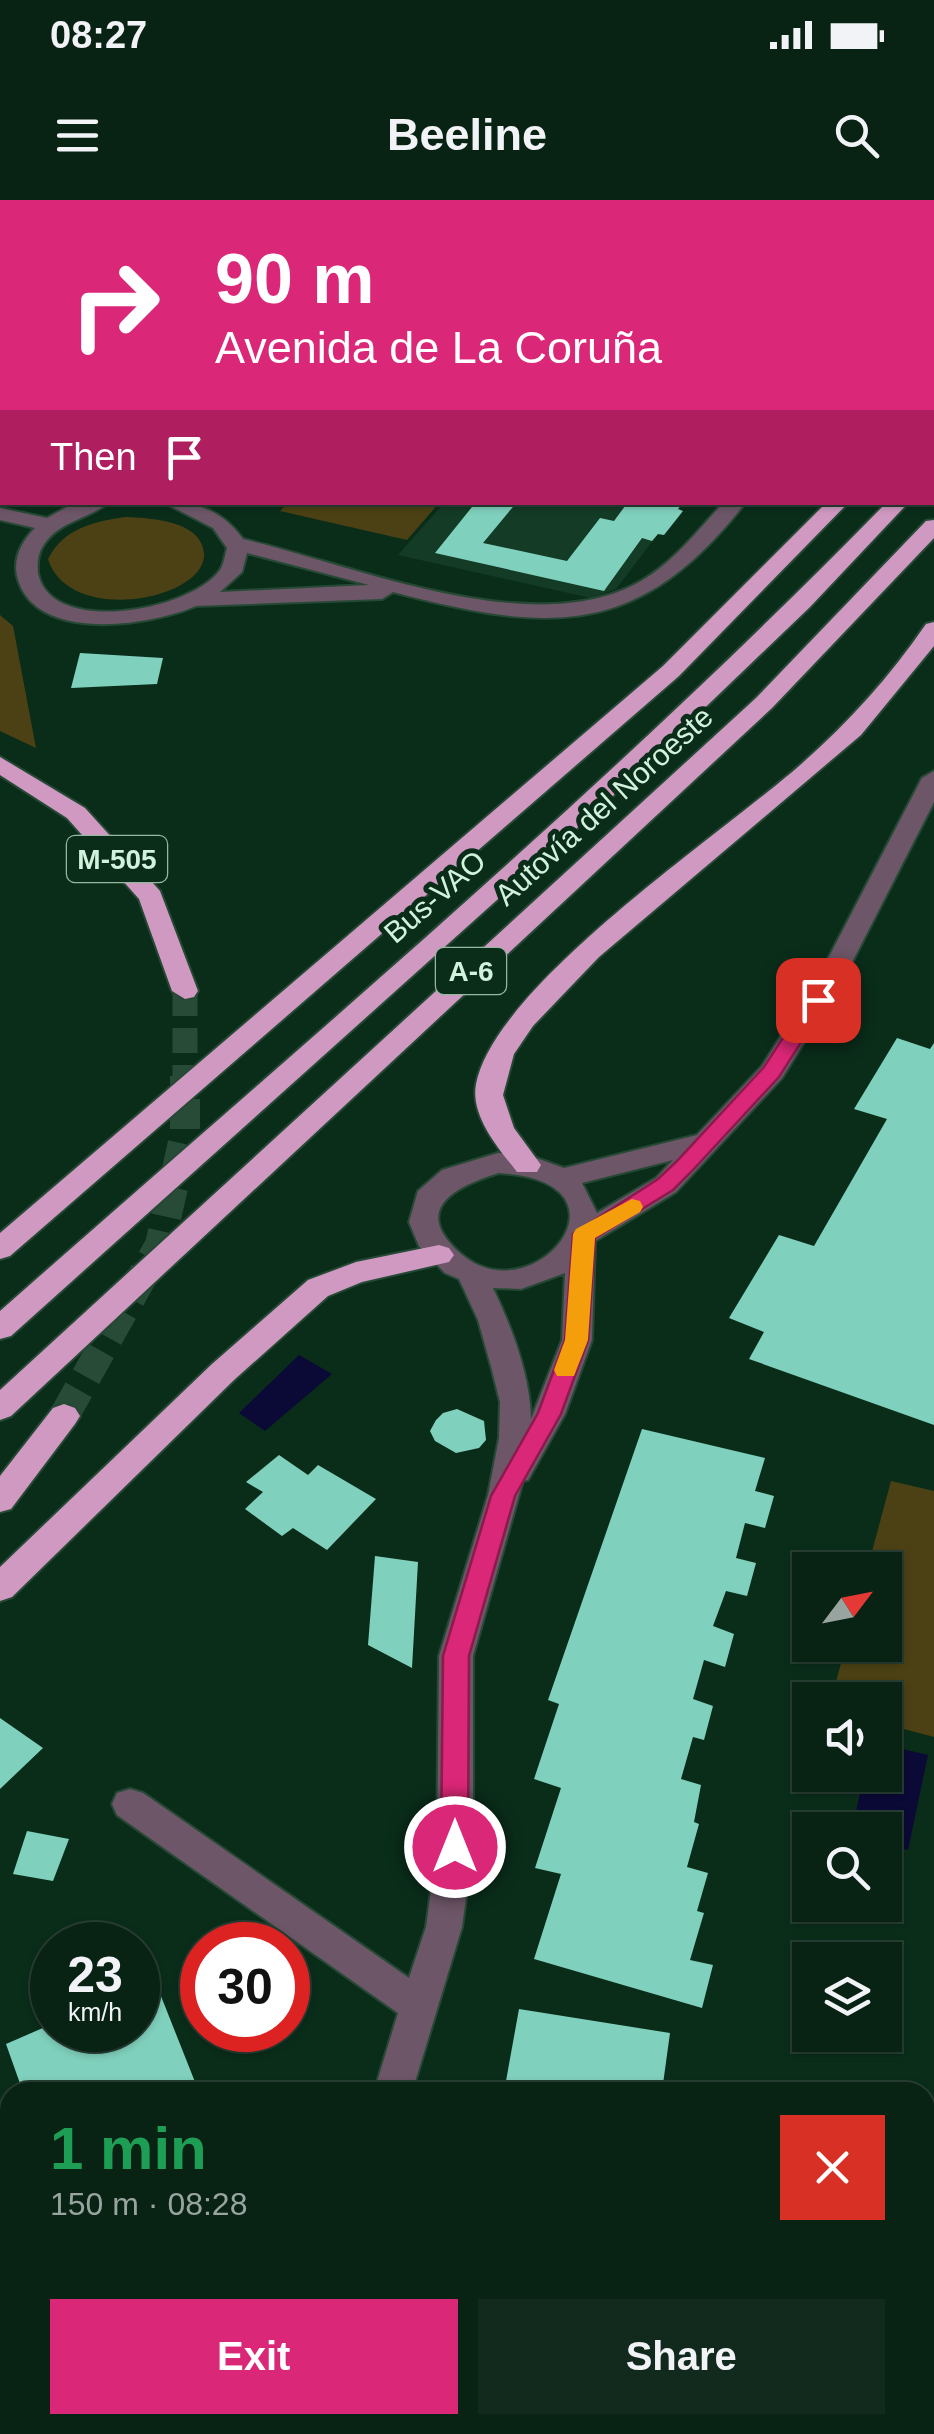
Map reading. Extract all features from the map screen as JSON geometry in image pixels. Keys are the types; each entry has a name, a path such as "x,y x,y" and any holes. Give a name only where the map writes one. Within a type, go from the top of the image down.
{"highway":[{"name":"Autovía del Noroeste","path":"0,1249 671,671 836,505"},
{"name":"Bus-VAO","path":"0,1328 605,790 790,615 897,505"},
{"name":"Autovía del Noroeste","path":"0,1408 764,703 934,526"},
{"path":"526,1165 505,1138 493,1111 489,1087 495,1065 516,1029 584,956 744,826 854,728 911,665 934,629"},
{"name":"M-505","path":"0,764 76,813 151,897 185,991"},
{"path":"0,1588 223,1372 318,1288 356,1272 439,1255"},
{"path":"0,1500 64,1416"}],"street":[{"path":"87,505 42,523 25,537 7,566 24,589 48,605 83,615 124,618 164,612 200,600 305,592 411,592"},
{"path":"182,505 224,512 238,544 235,568 222,585 200,600"},
{"path":"238,544 411,592 492,606 562,611 609,604 646,588 674,567 733,505"},
{"path":"0,514 42,523"},
{"path":"504,1496 549,1414 577,1340 582,1238 586,1219 582,1204 560,1179 526,1165 498,1162 470,1167 446,1178 429,1196 423,1216 425,1236 439,1255 472,1274 516,1278 537,1274 570,1255 582,1238 666,1185 702,1142 772,1072 803,1025 934,778"},
{"path":"560,1179 702,1142"},
{"path":"396,2082 444,1927 455,1847 456,1656 504,1496 515,1438 515,1402 493,1320 472,1274"},
{"path":"130,1804 420,2007"}],"shaded area":[{"path":"285,505 437,505 407,540 280,511"},
{"path":"442,505 682,505 679,509 683,511 664,535 658,534 616,589 591,598 398,555"},
{"path":"125,517 172,523 194,534 204,553 198,571 174,589 133,599 90,596 57,576 48,559 62,540 91,524"},
{"path":"0,615 13,626 36,748 0,731"},
{"path":"299,1355 332,1374 265,1431 239,1413"},
{"path":"891,1481 934,1491 934,1737 902,1729 902,1682 836,1682 841,1662 902,1662 902,1552 872,1552"},
{"path":"902,1749 928,1755 908,1850 902,1849 902,1812 856,1812 860,1792 902,1792"}],"building":[{"path":"474,505 515,505 483,543 567,561 600,518 614,521 626,505 681,505 678,509 683,511 664,535 658,534 652,541 642,538 604,591 435,553"},
{"path":"80,653 163,658 157,684 71,688"},
{"path":"897,1038 930,1049 934,1043 934,1425 749,1359 764,1332 729,1318 779,1235 814,1246 887,1119 854,1109"},
{"path":"457,1409 484,1421 486,1440 479,1448 456,1453 435,1441 430,1431 436,1420"},
{"path":"642,1429 765,1458 755,1491 774,1496 765,1528 745,1523 736,1558 756,1563 747,1596 726,1591 713,1626 734,1634 725,1667 704,1660 693,1699 713,1706 704,1740 693,1737 681,1779 701,1785 694,1822 699,1824 687,1867 708,1873 697,1911 704,1913 690,1960 713,1965 702,2008 534,1959 561,1874 535,1868 561,1788 534,1779 559,1704 548,1700"},
{"path":"279,1455 308,1475 318,1465 376,1499 327,1550 293,1528 282,1536 245,1509 263,1492 246,1482"},
{"path":"375,1556 418,1562 412,1668 368,1645"},
{"path":"0,1718 43,1748 0,1789"},
{"path":"27,1831 69,1839 53,1881 13,1874"},
{"path":"160,1994 195,2082 19,2082 6,2044 30,2034 30,2052 160,2052"},
{"path":"519,2009 670,2033 663,2082 506,2082"}],"tunnel":[{"path":"64,1416 160,1245 185,1134 185,991"}],"slow traffic":[{"path":"565,1370 577,1340 584,1234 632,1207"}],"route":[{"path":"455,1847 456,1656 504,1496 549,1414 577,1340 584,1234 666,1185 702,1142 772,1072 818,1000"}]}
